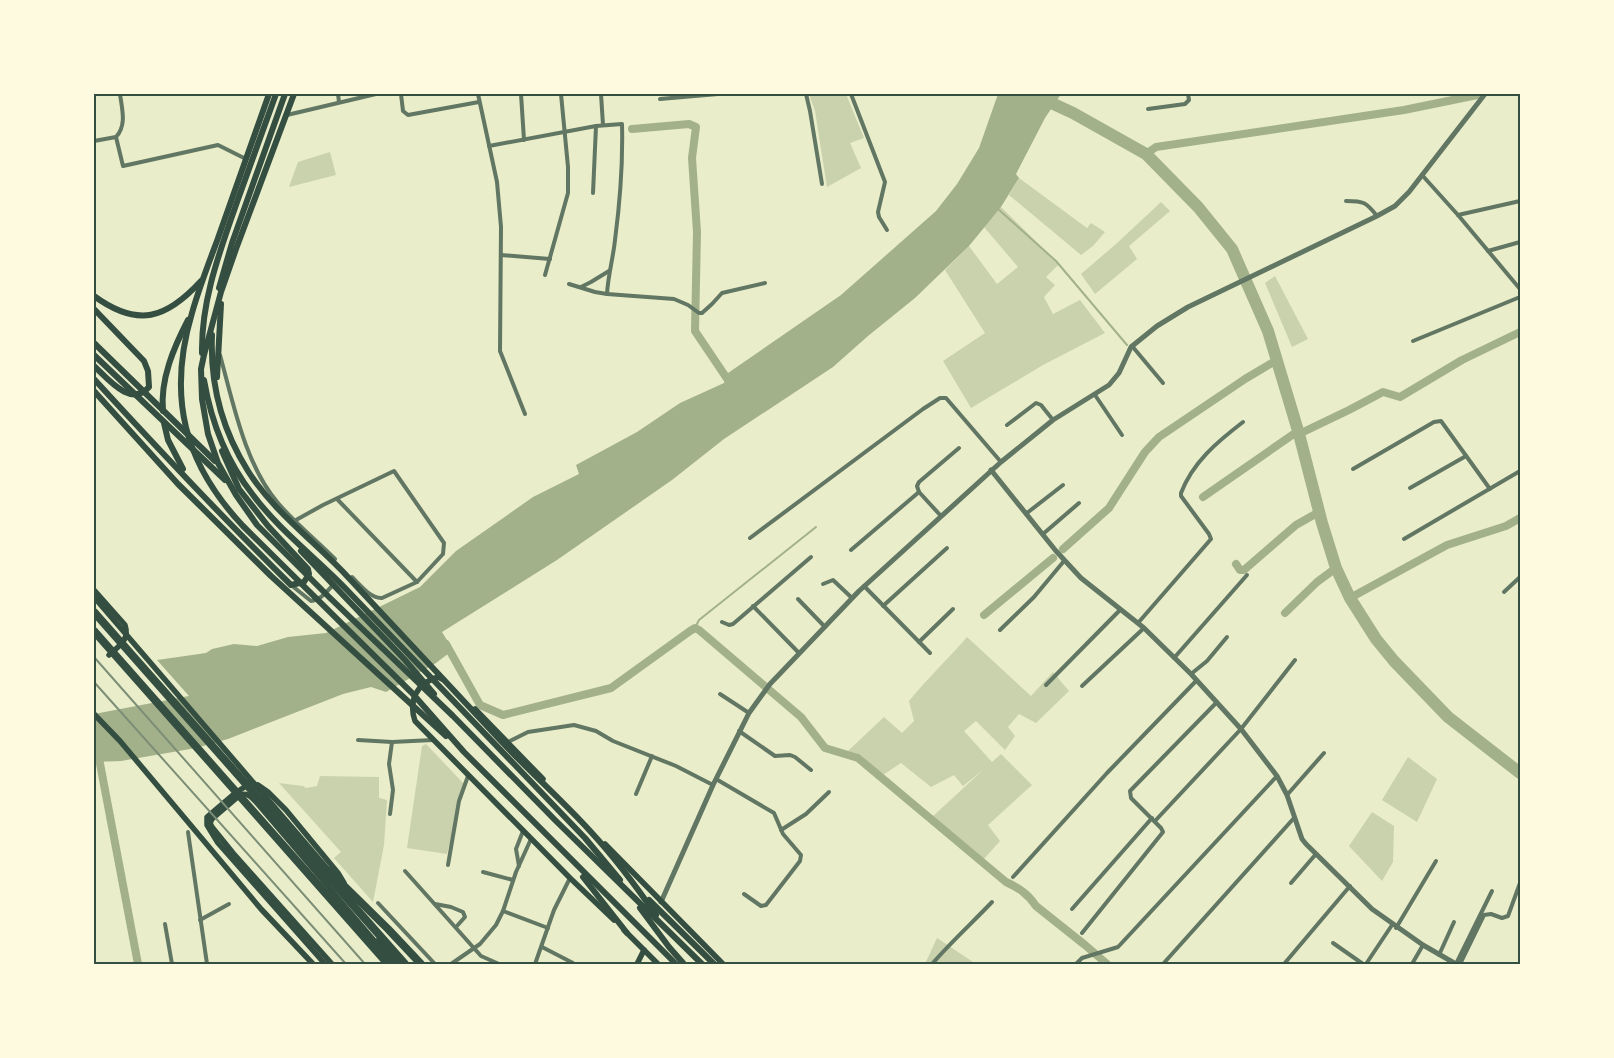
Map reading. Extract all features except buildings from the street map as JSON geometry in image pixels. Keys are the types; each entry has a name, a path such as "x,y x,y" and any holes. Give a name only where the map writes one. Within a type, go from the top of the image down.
{"highway":[{"path":"94,612 405,964"},
{"path":"94,631 388,964"},
{"path":"300,844 364,904 421,964"}],"main road":[{"path":"188,478 168,440 164,425 162,405 166,374 172,355 191,314 269,94"},
{"path":"276,94 220,250 207,295 201,339 206,389 221,440 240,476 252,494 273,518 332,574 585,838 610,866 682,964"},
{"path":"285,94 232,243 214,306 211,347 214,381 220,410 230,437 248,471 278,509 339,567 502,742 592,832 639,891 668,932 697,964"},
{"path":"294,94 221,292 208,338 202,369 202,399 212,450 236,495 257,525 343,611 453,716 572,837 702,964"},
{"path":"94,296 106,305 120,311 138,315 155,314 165,311 180,302 204,278"},
{"path":"94,379 222,516 290,585 304,582 309,574 308,570 268,526 239,489 221,449 215,404 221,292"},
{"path":"94,309 144,361 148,371 149,387 139,394 127,393 117,387 94,366"},
{"path":"191,314 184,354 181,390 183,414 188,438 201,470 218,497 243,526 412,693 464,752 542,832 676,964"},
{"path":"94,343 223,469 406,660 453,716"},
{"path":"94,356 241,496 273,518"},
{"path":"94,391 178,484 271,576 464,752"},
{"path":"94,590 125,625 127,632 123,642 109,655"},
{"path":"94,597 331,874 384,946 400,964"},
{"path":"658,964 415,721 412,713 412,702 421,686 438,677 449,683 723,964"},
{"path":"94,714 120,741 262,909 313,964"},
{"path":"325,964 218,843 207,825 207,817 234,794 250,784 259,785 286,810 338,873 384,946"},
{"path":"332,964 212,827 210,823 212,819 240,794 250,796 257,803 394,964"},
{"path":"572,837 615,854"},
{"path":"565,855 627,933"},
{"path":"639,891 714,964"},
{"path":"638,964 644,950"}],"street":[{"path":"94,141 116,137 121,132 124,125 120,94"},
{"path":"338,94 339,102"},
{"path":"287,115 376,94"},
{"path":"401,94 405,115 479,102"},
{"path":"478,94 497,182 501,227 500,351 525,414"},
{"path":"521,94 524,140"},
{"path":"545,275 568,193 568,167 561,94"},
{"path":"601,94 603,125"},
{"path":"660,99 718,94"},
{"path":"806,94 822,184"},
{"path":"851,94 885,182 878,212 887,230"},
{"path":"1148,110 1187,103 1188,94"},
{"path":"661,902 713,785 748,713 770,684 864,586 991,470 1053,420 1095,395 1113,381 1132,346 1157,326 1188,307 1395,206 1409,192 1485,94"},
{"path":"489,146 596,126 622,124 619,205 607,294"},
{"path":"593,193 596,126"},
{"path":"116,137 123,166 218,145 246,159"},
{"path":"1422,175 1520,289"},
{"path":"1346,201 1363,202 1368,205 1376,216"},
{"path":"1458,216 1520,201"},
{"path":"1488,252 1520,242"},
{"path":"501,255 550,259"},
{"path":"581,287 609,270"},
{"path":"569,284 607,294 674,299 688,305 699,313 707,310 725,291 764,283"},
{"path":"1413,341 1520,297"},
{"path":"1132,346 1163,383"},
{"path":"218,348 241,428 255,466 265,485 278,503 354,579 377,598 417,582 444,554 444,543 394,471 296,520"},
{"path":"1095,395 1122,435"},
{"path":"750,538 940,398 946,398 1001,462"},
{"path":"1007,425 1036,403 1041,405 1053,420"},
{"path":"1354,469 1438,421 1444,423 1490,489"},
{"path":"1138,623 1211,539 1181,496 1181,493 1192,471 1204,455 1217,442 1243,422"},
{"path":"940,516 919,492 917,486 919,482 959,448"},
{"path":"1410,488 1466,456"},
{"path":"991,470 1064,561 1096,592 1144,628 1191,674 1241,729 1277,776 1287,795 1302,839 1316,854 1372,909 1394,927 1423,946 1457,964"},
{"path":"1404,539 1520,471"},
{"path":"1026,513 1063,485"},
{"path":"851,550 919,492"},
{"path":"337,499 417,582"},
{"path":"1043,534 1080,503"},
{"path":"883,606 947,548"},
{"path":"722,622 729,625 733,624 811,557"},
{"path":"1000,630 1034,597 1064,561"},
{"path":"290,585 311,601 321,597 336,581 337,562"},
{"path":"1174,658 1247,575"},
{"path":"1504,592 1520,577"},
{"path":"336,581 354,579"},
{"path":"823,584 833,580 852,598"},
{"path":"864,586 930,653"},
{"path":"798,599 825,627"},
{"path":"753,606 799,654"},
{"path":"919,642 953,609"},
{"path":"1046,685 1120,610"},
{"path":"1082,686 1144,628"},
{"path":"1191,674 1207,661 1227,637"},
{"path":"1155,821 1241,729 1295,660"},
{"path":"1013,877 1107,773 1196,681"},
{"path":"720,694 748,713"},
{"path":"1082,933 1162,835 1162,830 1131,798 1130,792 1217,702"},
{"path":"508,742 528,732 574,725 596,731 613,741 676,766 713,785"},
{"path":"739,731 775,756 790,755 811,770"},
{"path":"358,740 392,742 433,740"},
{"path":"390,814 393,790 389,764 392,742"},
{"path":"1287,795 1324,753"},
{"path":"636,794 652,756"},
{"path":"448,865 460,801 468,776"},
{"path":"1076,964 1082,958 1118,947 1277,776"},
{"path":"716,779 769,808 777,817 786,838 800,852 800,861 763,907 744,894"},
{"path":"781,830 806,814 829,792"},
{"path":"1072,909 1152,818"},
{"path":"1163,964 1294,818"},
{"path":"519,866 516,849 523,831"},
{"path":"188,832 207,964"},
{"path":"451,964 488,937 503,911 531,839"},
{"path":"1291,883 1316,854"},
{"path":"1333,943 1365,964 1394,927 1436,861"},
{"path":"405,871 456,926 474,949 486,959 499,964"},
{"path":"483,872 514,880"},
{"path":"535,964 554,910 570,878"},
{"path":"1457,964 1484,916 1491,914 1502,918 1508,916 1520,883"},
{"path":"1284,964 1350,886"},
{"path":"1457,964 1492,891"},
{"path":"932,964 992,902"},
{"path":"378,903 435,964"},
{"path":"200,920 229,904"},
{"path":"435,904 451,907 463,912 464,917 456,926"},
{"path":"503,911 548,928"},
{"path":"1439,954 1454,922"},
{"path":"165,924 172,964"},
{"path":"1412,964 1423,946"},
{"path":"542,948 573,962"}],"shaded area":[{"path":"809,94 846,94 864,138 850,143 861,168 827,187 815,111"},
{"path":"998,94 1061,94 1045,118 1016,174 1019,178 1001,207 969,246 915,298 833,367 724,439 672,480 557,560 442,632 453,650 436,663 386,692 371,687 343,694 228,739 196,748 121,761 94,762 94,714 189,696 157,660 206,653 212,649 234,644 257,646 288,637 326,633 420,587 456,551 533,497 579,474 576,465 637,432 680,403 724,383 728,373 841,295 936,211 957,184 979,148"},
{"path":"330,152 336,175 289,187 298,162"},
{"path":"1019,178 1087,228 1091,223 1105,232 1093,246 1081,255 1009,195"},
{"path":"1161,202 1170,211 1129,246 1137,259 1095,294 1081,274"},
{"path":"1001,207 1059,264 1046,277 1055,285 1044,297 1053,314 1080,300 1105,333 1043,365 971,408 943,361 985,333 945,270 969,246 997,284 1018,267 984,227"},
{"path":"1275,276 1308,339 1292,347 1265,283"},
{"path":"967,637 1031,696 1053,672 1069,691 1036,723 1019,714 1008,727 1015,736 1005,750 976,721 964,731 992,762 1001,754 1032,785 988,825 1000,841 983,860 932,817 983,770 963,786 954,775 931,787 901,763 883,775 861,755 848,751 884,717 902,733 914,721 909,701"},
{"path":"426,744 464,784 447,854 407,848 422,746"},
{"path":"1408,757 1437,779 1417,822 1382,800"},
{"path":"320,776 379,777 379,798 387,800 384,845 373,902 334,858 341,852 279,783 306,788 317,786"},
{"path":"1372,812 1394,826 1393,862 1382,881 1349,846"},
{"path":"937,938 976,964 925,964"}],"waterway":[{"path":"1032,94 1073,113 1146,154 1198,207 1232,249 1268,331 1299,434 1322,523 1336,568 1350,598 1376,639 1394,661 1448,717 1520,773"},
{"path":"1146,154 1156,147 1404,110 1482,94"},
{"path":"632,129 689,124 696,127 692,158 697,232 695,331 732,386"},
{"path":"998,209 1056,261 1127,345"},
{"path":"1299,434 1383,392 1400,397 1462,360 1520,332"},
{"path":"1063,549 1109,508 1145,452 1159,437 1245,379 1277,360"},
{"path":"1203,497 1298,431"},
{"path":"1236,564 1240,570 1244,570 1296,525 1319,512"},
{"path":"1350,598 1447,545 1506,526 1520,518"},
{"path":"695,628 699,620 816,527"},
{"path":"984,615 1053,558"},
{"path":"1285,613 1317,582 1336,568"},
{"path":"446,644 480,705 503,715 611,688 695,628 801,717 825,748 858,758 1006,882 1023,892 1036,906 1107,964"},
{"path":"98,753 138,964"}],"railway":[{"path":"94,657 365,964"},
{"path":"94,682 346,964"}]}
